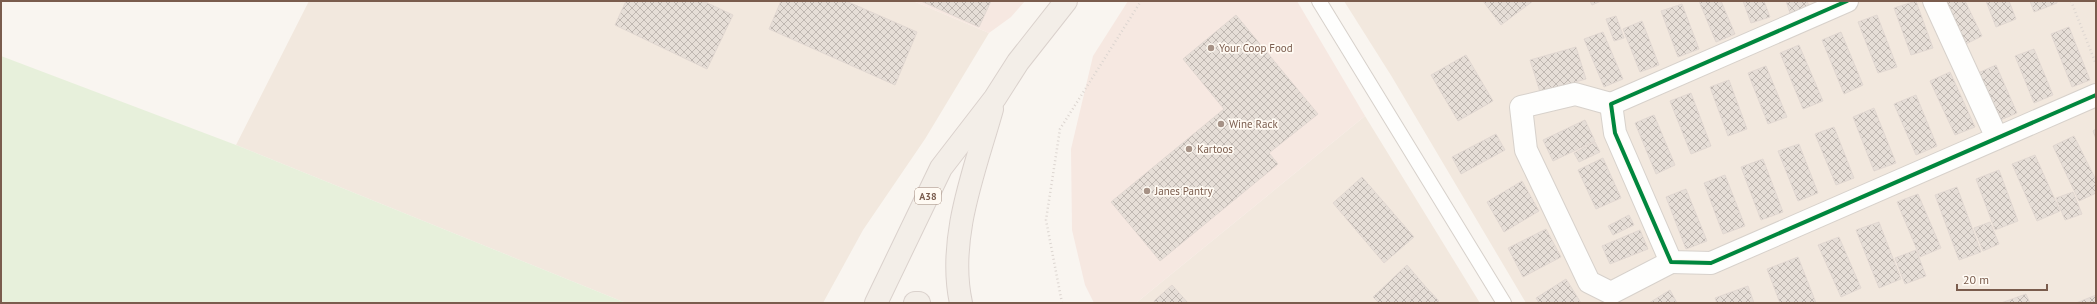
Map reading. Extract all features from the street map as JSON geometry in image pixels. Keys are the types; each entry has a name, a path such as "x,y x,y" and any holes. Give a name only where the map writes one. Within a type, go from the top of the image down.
{"main road":[{"name":"A38","path":"876,303 941,168 995,98 1018,62 1066,1"},
{"name":"A38","path":"961,303 957,286 960,224 995,98"}],"street":[{"path":"1847,1 1611,104 1575,94 1521,107 1526,150 1589,282 1611,293 1671,262 1711,263 2096,95"},
{"path":"1934,1 1996,138"},
{"path":"1611,104 1615,134 1671,262"}],"lane":[{"path":"1319,1 1504,303"}],"path":[{"path":"1062,303 1046,220 1060,129 1141,1"},
{"path":"2071,1 2096,64"}],"shaded area":[{"path":"309,1 913,1 989,33 925,139 863,230 823,303 626,303 236,145"},
{"path":"913,1 1025,1 1011,17 989,33"},
{"path":"1128,1 1297,1 1365,116 1136,303 1094,303 1085,285 1072,230 1071,149 1093,56"},
{"path":"1344,1 2096,1 2096,303 1526,303 1392,77"},
{"path":"1365,116 1480,303 1136,303"}],"green space":[{"path":"1,56 236,145 626,303 1,303"}],"building":[{"path":"626,1 703,1 733,15 707,69 615,25"},
{"path":"781,1 846,1 917,32 895,85 769,29"},
{"path":"921,1 991,1 979,27"},
{"path":"1483,1 1533,1 1501,25"},
{"path":"1590,1 1601,1 1592,5"},
{"path":"1699,1 1721,1 1735,34 1716,42"},
{"path":"1743,1 1764,1 1770,17 1751,23"},
{"path":"1786,1 1807,1 1809,6 1790,13"},
{"path":"1916,1 1933,48 1911,55 1894,8"},
{"path":"1943,1 1965,1 1982,36 1964,45"},
{"path":"1986,1 2009,1 2016,19 1996,27"},
{"path":"2030,1 2057,1 2057,3 2034,12"},
{"path":"1682,4 1699,49 1678,57 1661,11"},
{"path":"1236,15 1318,114 1269,153 1278,164 1160,261 1111,202 1224,109 1183,59"},
{"path":"1877,15 1897,67 1878,73 1858,22"},
{"path":"1616,16 1624,38 1614,41 1606,19"},
{"path":"1642,21 1659,65 1640,72 1623,29"},
{"path":"2069,27 2090,80 2072,87 2051,34"},
{"path":"1603,32 1623,79 1604,87 1584,39"},
{"path":"1841,32 1863,85 1844,94 1822,40"},
{"path":"1799,45 1823,101 1803,109 1780,53"},
{"path":"1576,47 1586,79 1540,92 1530,60"},
{"path":"2034,49 2053,95 2034,103 2015,56"},
{"path":"1466,55 1493,101 1458,121 1431,75"},
{"path":"1996,65 2017,113 1998,121 1978,73"},
{"path":"1766,66 1787,117 1768,124 1748,73"},
{"path":"1950,72 1975,127 1955,135 1930,81"},
{"path":"1729,80 1747,129 1728,136 1710,87"},
{"path":"1691,93 1711,146 1691,154 1670,101"},
{"path":"1916,95 1937,146 1916,155 1894,104"},
{"path":"1874,108 1896,163 1874,171 1853,117"},
{"path":"1654,115 1675,165 1656,174 1635,123"},
{"path":"1585,120 1595,141 1553,161 1543,140"},
{"path":"1834,127 1854,178 1836,185 1815,134"},
{"path":"2096,129 2096,139 2093,131"},
{"path":"1496,134 1505,150 1461,174 1452,157"},
{"path":"2074,136 2096,180 2096,193 2079,201 2053,146"},
{"path":"1595,142 1600,152 1579,162 1574,153"},
{"path":"1799,144 1818,193 1798,201 1778,151"},
{"path":"2035,155 2060,211 2037,221 2012,164"},
{"path":"1603,158 1621,198 1596,209 1578,170"},
{"path":"1763,159 1783,212 1761,220 1741,167"},
{"path":"1999,170 2018,221 1995,230 1976,179"},
{"path":"1725,175 1745,226 1723,234 1704,183"},
{"path":"1362,177 1414,237 1384,263 1333,203"},
{"path":"1522,181 1539,211 1504,232 1487,202"},
{"path":"1957,187 1981,252 1959,260 1935,195"},
{"path":"1686,189 1707,241 1686,249 1666,197"},
{"path":"2073,192 2082,214 2065,220 2056,198"},
{"path":"1918,194 1941,248 1920,257 1897,202"},
{"path":"1629,215 1634,225 1613,235 1608,226"},
{"path":"1879,222 1901,279 1879,288 1856,230"},
{"path":"1990,222 1999,244 1983,251 1974,228"},
{"path":"1546,229 1561,257 1523,277 1508,248"},
{"path":"1640,230 1648,249 1610,264 1602,246"},
{"path":"1839,237 1861,288 1841,297 1818,245"},
{"path":"1916,250 1926,276 1905,284 1895,258"},
{"path":"1798,257 1816,303 1780,303 1767,269"},
{"path":"1407,265 1425,286 1406,303 1379,303 1373,297"},
{"path":"1566,279 1581,303 1539,303 1536,298"},
{"path":"1172,285 1188,303 1155,303 1154,301"},
{"path":"1425,286 1439,301 1436,303 1406,303"},
{"path":"1748,286 1754,303 1717,303 1715,298"},
{"path":"1670,290 1677,303 1649,303"},
{"path":"2026,294 2030,303 2001,303"},
{"path":"2096,295 2096,303 2076,303"}],"cycle path":[{"path":"1847,1 1611,104 1615,133 1671,262 1711,263 2096,95"}],"place":[{"name":"Your Coop Food","path":"1211,48"},
{"name":"Wine Rack","path":"1221,124"},
{"name":"Kartoos","path":"1189,149"},
{"name":"Janes Pantry","path":"1147,191"}]}
